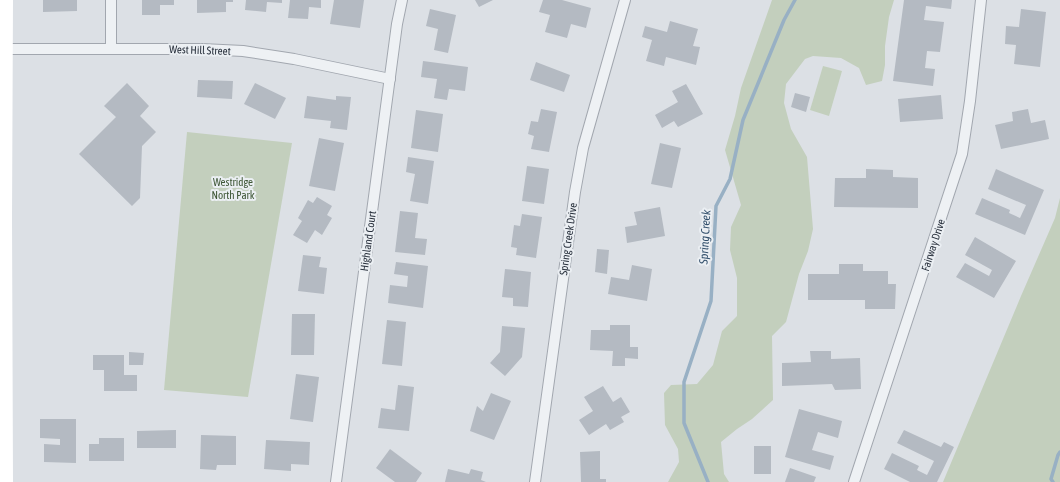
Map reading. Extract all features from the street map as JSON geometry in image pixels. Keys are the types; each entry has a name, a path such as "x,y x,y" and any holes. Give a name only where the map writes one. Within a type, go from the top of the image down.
{"main road":[{"path":"6,0 6,482"}],"street":[{"path":"111,0 111,49"},
{"name":"Highland Court","path":"336,482 397,24 402,0"},
{"name":"Spring Creek Drive","path":"535,482 582,148 626,0"},
{"name":"Fairway Drive","path":"854,482 962,154 970,101 981,0"},
{"name":"West Hill Street","path":"6,49 202,49 243,51 294,59 390,79"}],"green space":[{"path":"772,0 894,0 889,17 885,46 885,65 882,81 866,85 859,68 841,58 813,56 805,59 786,84 784,103 791,129 807,157 813,229 808,251 799,274 786,322 772,336 773,400 752,419 721,442 724,474 729,482 668,482 679,462 678,449 665,425 664,393 671,385 697,384 713,365 722,331 737,316 737,278 730,250 731,227 741,205 725,150 741,88"},
{"path":"823,66 842,71 829,116 810,110"},
{"name":"Westridge North Park","path":"187,132 292,143 248,397 164,390"},
{"path":"1060,198 1060,482 943,482 1055,218"}],"building":[{"path":"43,0 77,0 77,11 43,12"},
{"path":"142,0 174,0 174,5 160,5 160,15 142,15"},
{"path":"197,0 233,0 233,2 226,2 226,12 197,13"},
{"path":"246,0 282,0 282,3 267,2 266,12 245,10"},
{"path":"290,0 321,0 321,8 309,7 308,19 288,18"},
{"path":"334,0 364,0 360,28 330,24"},
{"path":"475,0 493,0 479,7"},
{"path":"543,0 562,0 591,8 586,28 571,24 567,38 545,32 550,15 539,12"},
{"path":"904,0 952,0 951,9 926,6 924,20 944,22 940,52 927,51 925,68 935,69 933,86 893,81"},
{"path":"430,9 456,15 448,53 434,50 438,29 426,26"},
{"path":"1021,9 1046,12 1040,67 1014,64 1016,45 1005,44 1006,26 1019,27"},
{"path":"670,21 698,29 693,46 700,47 696,65 666,57 664,66 646,61 652,40 642,37 645,26 667,32"},
{"path":"423,61 468,67 465,91 449,89 447,100 434,98 437,79 421,77"},
{"path":"536,62 570,75 564,92 530,80"},
{"path":"198,80 233,81 232,99 197,97"},
{"path":"127,83 149,106 140,116 156,132 142,146 140,198 132,206 79,154 116,117 104,106"},
{"path":"255,83 286,98 275,119 244,104"},
{"path":"686,84 703,114 678,127 674,121 662,128 655,115 678,102 672,91"},
{"path":"795,93 810,97 806,112 791,107"},
{"path":"941,95 943,119 900,122 898,99"},
{"path":"307,96 336,100 336,96 351,97 347,130 330,128 331,121 304,118"},
{"path":"541,109 557,112 549,152 531,149 534,136 528,134 531,121 538,122"},
{"path":"1028,109 1031,123 1045,120 1049,139 1001,149 995,125 1013,121 1012,112"},
{"path":"416,110 443,114 438,152 411,148"},
{"path":"319,138 344,143 335,191 309,186"},
{"path":"660,143 681,148 672,188 651,184"},
{"path":"408,157 434,161 428,204 410,201 415,174 406,172"},
{"path":"527,166 549,169 544,204 522,201"},
{"path":"866,169 893,170 893,177 918,178 918,208 834,207 835,178 866,178"},
{"path":"996,169 1044,190 1025,235 975,214 982,198 1010,210 1009,213 1020,218 1026,205 988,189"},
{"path":"317,197 332,206 327,215 332,218 322,235 315,230 307,243 293,235 302,221 298,218 308,200 313,203"},
{"path":"660,207 665,236 627,243 625,227 637,225 634,212"},
{"path":"400,211 418,213 415,238 427,239 425,255 395,252"},
{"path":"522,214 542,217 536,258 516,255 517,248 511,247 514,225 520,226"},
{"path":"975,237 1016,261 994,298 956,277 965,263 989,276 992,270 965,255"},
{"path":"597,249 609,250 607,274 595,272"},
{"path":"303,255 321,257 319,267 327,268 324,294 298,291"},
{"path":"396,262 428,266 423,308 388,303 390,285 407,287 408,276 394,274"},
{"path":"839,264 863,264 863,271 888,271 888,284 896,284 895,309 865,309 865,300 808,300 808,274 839,274"},
{"path":"632,265 652,269 647,301 608,294 611,277 629,280"},
{"path":"505,269 531,272 528,307 513,306 513,298 502,297"},
{"path":"292,314 315,314 314,355 291,355"},
{"path":"387,320 406,322 402,366 382,364"},
{"path":"610,325 630,325 630,347 638,347 638,359 625,358 625,366 612,366 613,351 590,350 591,330 610,330"},
{"path":"502,326 525,328 522,357 505,376 490,363 500,352"},
{"path":"810,351 831,351 831,359 860,358 861,389 835,390 832,384 782,386 782,363 811,362"},
{"path":"129,352 144,353 143,365 129,365"},
{"path":"93,355 124,355 124,375 137,375 137,391 104,391 104,370 93,370"},
{"path":"296,374 319,377 313,422 290,419"},
{"path":"398,385 414,387 409,431 378,428 381,408 395,410"},
{"path":"603,386 613,402 621,397 630,412 621,417 624,422 610,430 606,424 589,435 579,420 593,411 584,397"},
{"path":"491,393 511,401 494,440 470,431 477,406 483,411"},
{"path":"799,409 842,421 838,438 818,432 812,450 834,456 830,470 785,457"},
{"path":"40,419 76,419 76,463 44,462 44,444 60,445 60,439 40,438"},
{"path":"176,430 176,448 137,448 137,431"},
{"path":"904,430 941,447 944,442 954,447 937,482 910,482 884,469 892,453 919,466 917,470 927,475 934,461 897,443"},
{"path":"201,435 236,436 236,465 217,465 216,470 200,469"},
{"path":"99,438 124,438 124,461 89,461 89,444 99,444"},
{"path":"266,440 310,442 309,465 291,464 291,471 264,469"},
{"path":"754,446 771,446 771,474 754,474"},
{"path":"390,449 422,473 416,482 395,482 376,468"},
{"path":"600,451 600,479 606,479 606,482 581,482 580,452"},
{"path":"790,468 816,477 814,482 785,482"},
{"path":"448,469 469,474 471,469 483,472 481,480 486,482 445,482"}],"waterway":[{"name":"Spring Creek","path":"708,482 684,423 684,382 711,301 716,206 730,179 743,120 784,20 795,0"},
{"path":"1053,482 1051,479 1060,452"}]}
